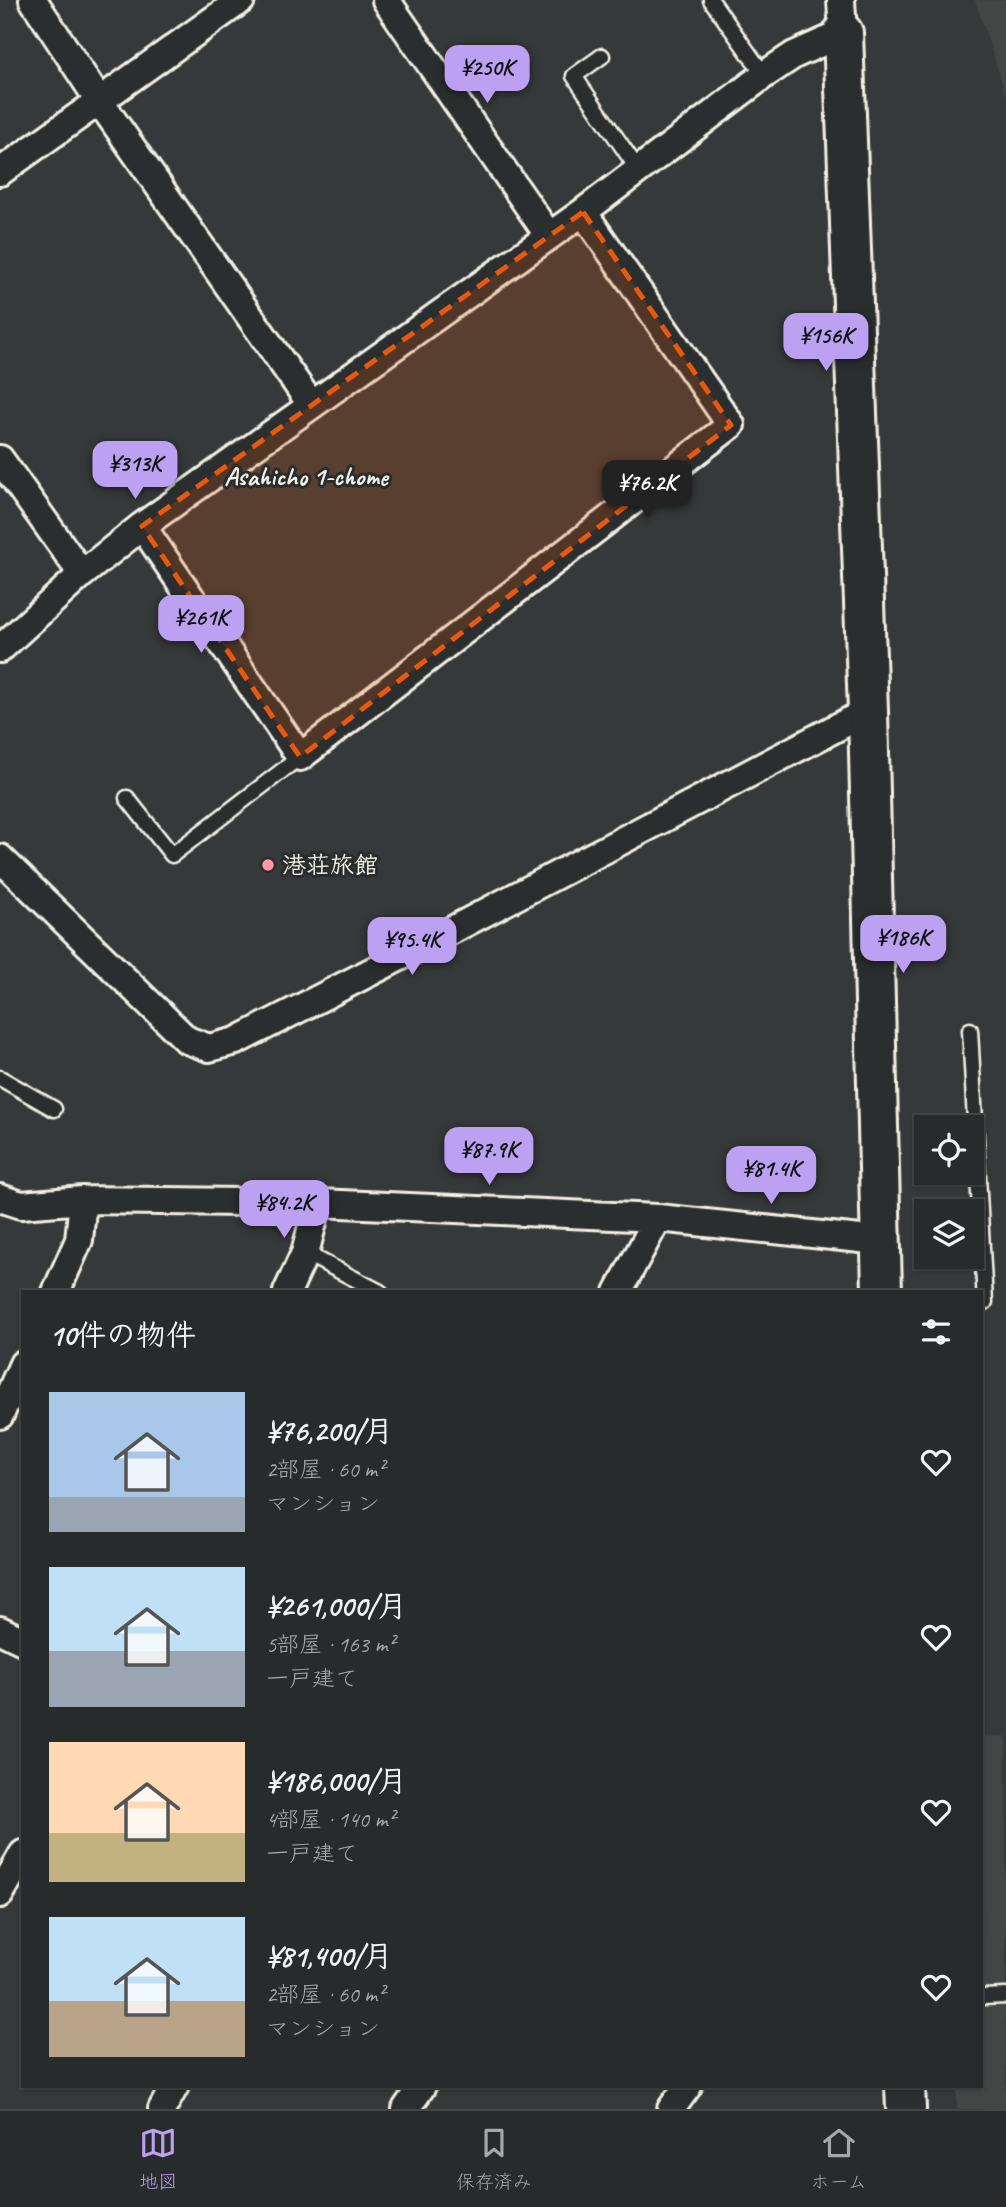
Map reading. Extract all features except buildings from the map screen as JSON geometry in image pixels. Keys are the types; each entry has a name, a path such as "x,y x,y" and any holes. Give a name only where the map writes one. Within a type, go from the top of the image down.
{"street":[{"path":"33,0 100,102 311,404"},
{"path":"0,172 241,0"},
{"path":"386,0 549,236"},
{"path":"0,649 82,574 142,526 583,212 842,17"},
{"path":"842,17 868,711 882,1290"},
{"path":"142,526 300,757 731,425 583,212"},
{"path":"0,459 82,574"},
{"path":"0,858 187,1040 209,1048 236,1041 868,711"},
{"path":"0,1198 21,1205 83,1200 318,1203 658,1218 880,1241"},
{"path":"57,1290 79,1240 83,1200"},
{"path":"288,1290 305,1253 318,1203"},
{"path":"619,1290 658,1218"},
{"path":"0,1415 12,1376"},
{"path":"0,1630 21,1640"},
{"path":"0,1894 21,1857"},
{"path":"162,2109 174,2088"},
{"path":"405,2109 421,2088"},
{"path":"671,2109 687,2088"},
{"path":"905,2088 906,2109"}],"lane":[{"path":"710,0 764,75"},
{"path":"602,56 574,76 639,171"},
{"path":"127,798 172,855 300,757"},
{"path":"970,1030 983,1302"},
{"path":"0,1078 54,1109"},
{"path":"305,1253 376,1290"},
{"path":"983,1997 1006,1996"}],"highlighted area":[{"path":"583,212 731,425 300,757 142,526"}],"shaded area":[{"path":"975,0 1006,0 1006,98 1001,79"},
{"path":"1006,1736 1006,2109 957,2109 957,2088 983,2088 983,1737"}],"place":[{"name":"港荘旅館","path":"268,865"}],"district":[{"name":"Asahicho 1-chome","path":"306,476"}]}
